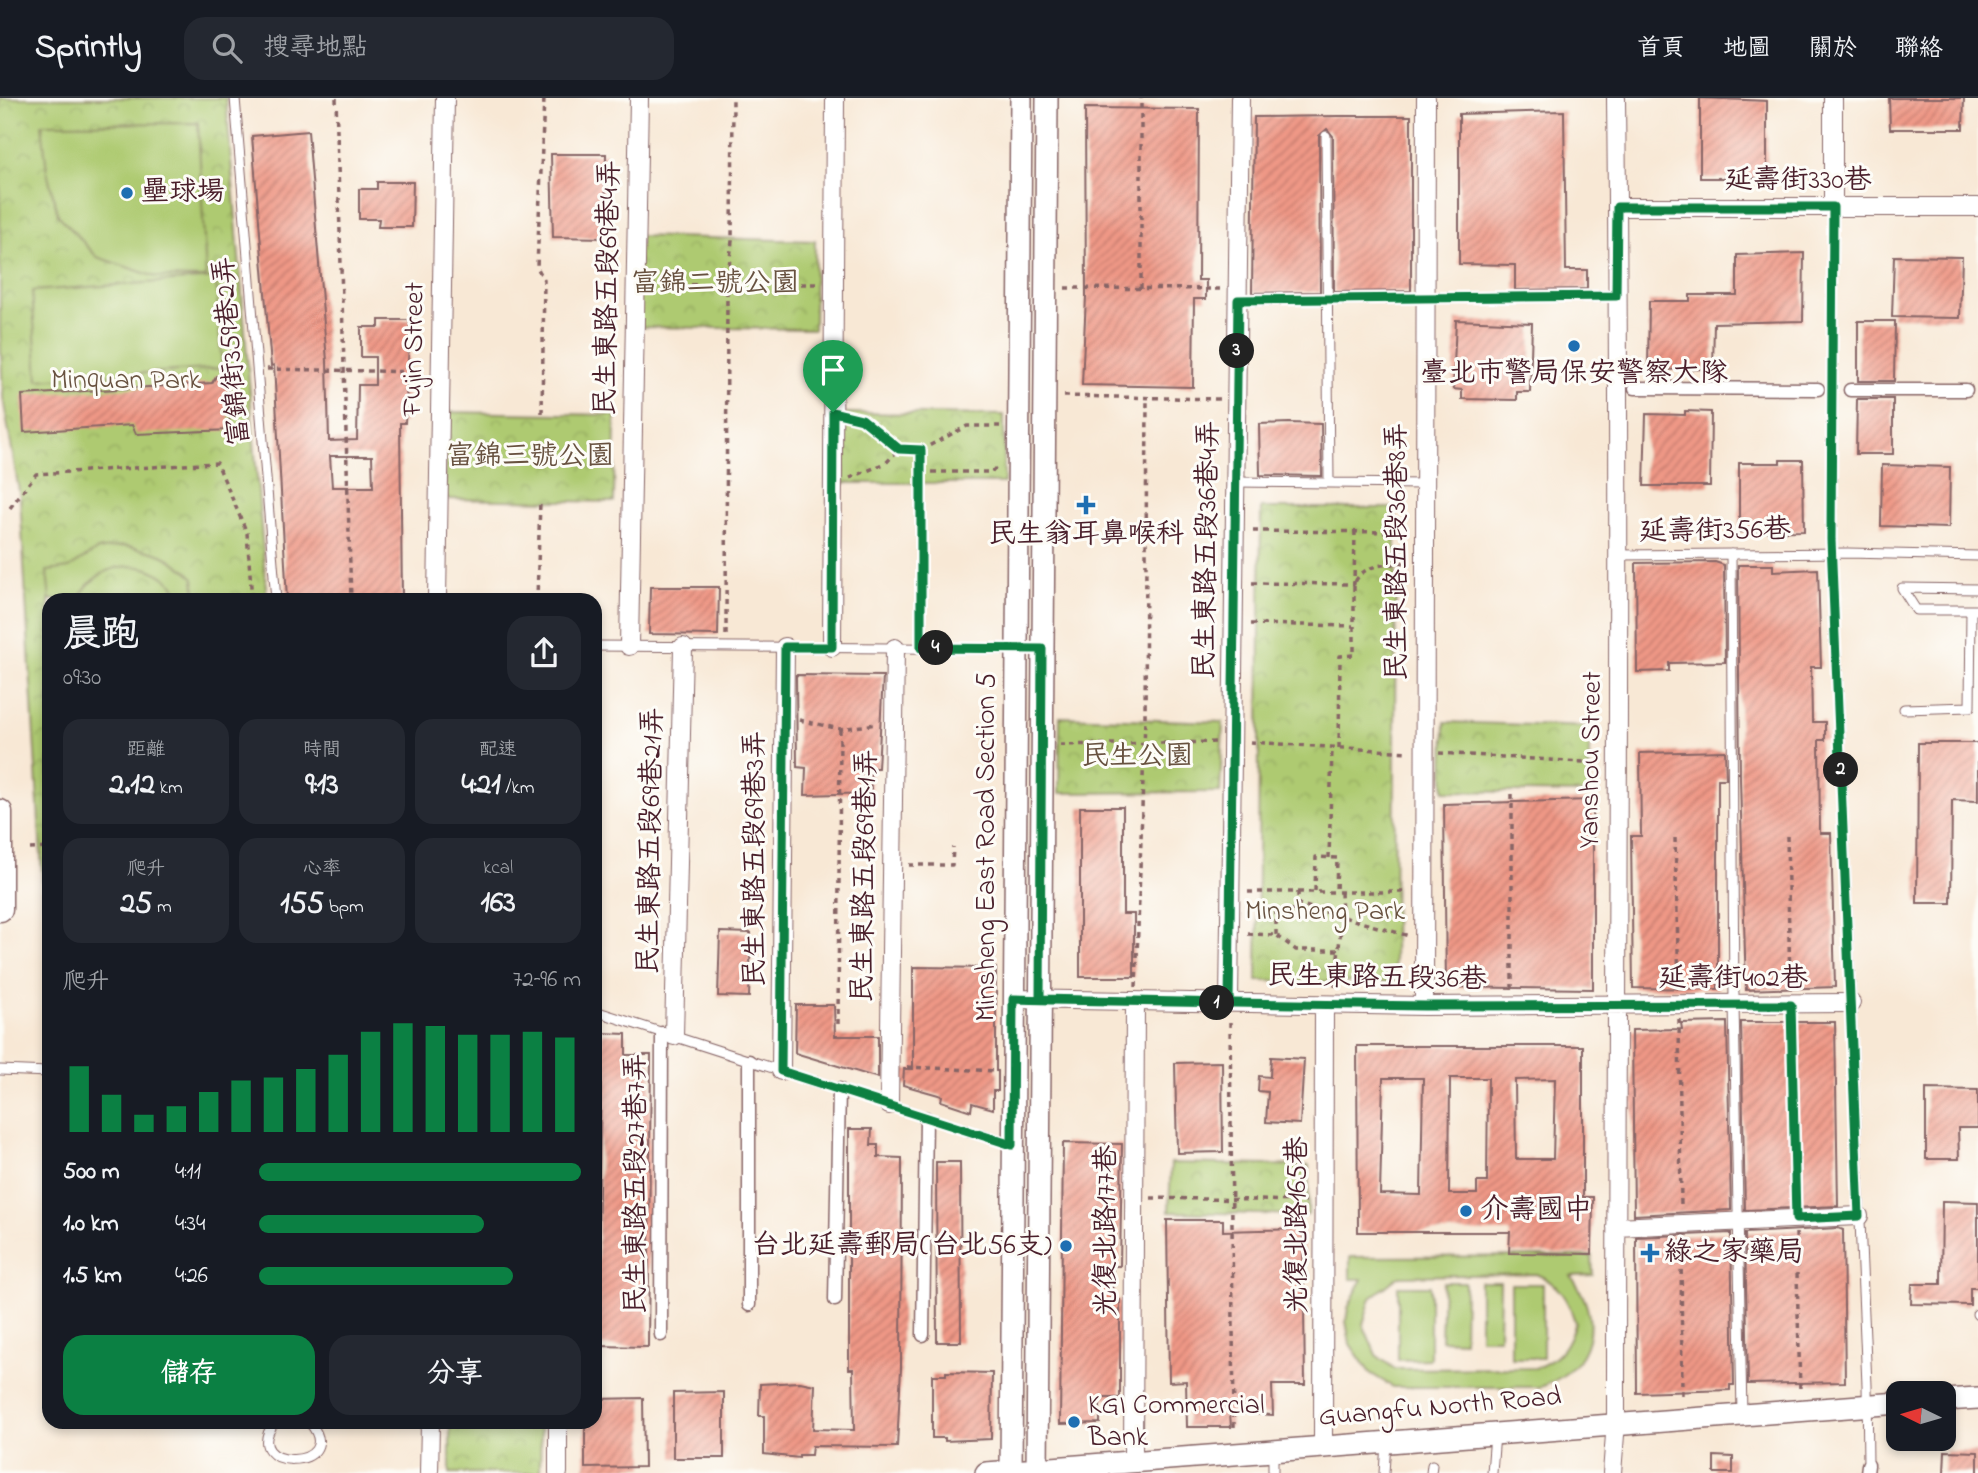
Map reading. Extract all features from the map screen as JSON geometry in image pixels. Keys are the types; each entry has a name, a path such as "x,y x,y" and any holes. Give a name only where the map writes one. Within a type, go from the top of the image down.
{"main road":[{"path":"0,813 0,909"}],"street":[{"name":"Fujin Street","path":"437,593 445,98"},
{"name":"民生東路五段69巷4弄","path":"629,646 639,98"},
{"path":"832,647 835,98"},
{"name":"Minsheng East Road Section 5","path":"1011,1472 1021,98"},
{"name":"Minsheng East Road Section 5","path":"1037,1471 1047,98"},
{"name":"民生東路五段36巷4弄","path":"1229,1003 1240,98"},
{"name":"民生東路五段36巷8弄","path":"1424,1006 1426,98"},
{"name":"Yanshou Street","path":"1612,1473 1616,1422 1615,1006 1620,555 1616,98"},
{"path":"1833,98 1833,207"},
{"name":"延壽街330巷","path":"1617,207 1978,207"},
{"path":"1635,388 1818,390"},
{"path":"1850,390 1966,390"},
{"name":"民生東路五段69巷21弄","path":"668,1035 683,647"},
{"name":"民生東路五段69巷3弄","path":"781,1071 785,647"},
{"name":"民生東路五段69巷1弄","path":"888,1105 895,648"},
{"name":"民生東路五段36巷","path":"1013,999 1135,994 1229,1003 1615,1006"},
{"name":"光復北路177巷","path":"1133,1461 1135,994"},
{"name":"延壽街402巷","path":"1615,1006 1851,1003"},
{"name":"光復北路165巷","path":"1323,1446 1324,1005"},
{"name":"民生東路五段27巷7弄","path":"661,1335 668,1035"},
{"path":"749,1060 749,1305"},
{"path":"835,1300 839,1089"},
{"path":"923,1335 926,1118"},
{"path":"1616,1227 1859,1216"},
{"path":"1956,1399 1978,1398"},
{"name":"Guangfu North Road","path":"986,1473 1037,1471 1133,1461 1158,1466 1273,1450 1616,1422 1886,1404"},
{"path":"429,1473 430,1429"},
{"path":"558,1429 558,1473"}],"lane":[{"name":"富錦街359巷2弄","path":"235,98 275,593"},
{"path":"1326,136 1329,484"},
{"path":"1833,207 1832,554 1868,1405 1867,1469"},
{"path":"1238,295 1328,299 1616,296"},
{"path":"1236,482 1424,484"},
{"path":"1731,554 1734,1004 1742,1414"},
{"name":"延壽街356巷","path":"1620,555 1978,556"},
{"path":"1904,709 1970,707 1975,610 1916,610 1902,588 1978,589"},
{"path":"602,646 1042,649"},
{"path":"602,1013 1012,1145"},
{"path":"0,1070 42,1072"},
{"path":"270,1429 267,1443 279,1461 290,1469 310,1457 316,1447 317,1436 313,1429"},
{"path":"1492,1473 1495,1432"},
{"path":"1384,1473 1386,1441"},
{"path":"1273,1450 1273,1473"}],"path":[{"path":"336,98 351,593"},
{"path":"542,413 544,280 537,267 544,98"},
{"path":"725,647 727,284 732,241 733,98"},
{"path":"1141,98 1141,289"},
{"path":"635,285 834,284"},
{"path":"1061,288 1141,289 1238,295"},
{"path":"258,369 441,372"},
{"path":"1059,396 1237,399"},
{"path":"1135,994 1144,744 1146,398"},
{"path":"833,412 862,419 899,449 921,450 967,426 1000,426"},
{"path":"833,482 864,474 886,463 899,449"},
{"path":"921,450 921,648"},
{"path":"921,472 992,472 1000,462"},
{"path":"10,508 36,474 217,463 247,533 251,593"},
{"path":"537,593 540,500"},
{"path":"1253,530 1410,532"},
{"path":"1339,748 1340,656 1354,654 1354,531"},
{"path":"1354,584 1359,574 1379,564 1401,564 1410,556"},
{"path":"1252,583 1354,584"},
{"path":"1251,624 1353,626"},
{"path":"783,719 840,729 895,721"},
{"path":"838,1024 840,729"},
{"path":"1054,745 1222,742"},
{"path":"1250,742 1411,752"},
{"path":"1329,858 1332,747"},
{"path":"1436,753 1598,763"},
{"path":"1511,991 1512,792"},
{"path":"1787,836 1800,1391"},
{"path":"1675,838 1682,1399"},
{"path":"893,865 952,865 953,847"},
{"path":"30,849 42,848"},
{"path":"1315,892 1316,857 1337,858 1342,916 1335,990"},
{"path":"1248,892 1411,892"},
{"path":"1276,935 1276,910 1298,910 1298,892"},
{"path":"1298,904 1411,937"},
{"path":"1248,934 1276,935 1296,950 1339,950"},
{"path":"1230,1022 1234,1427"},
{"path":"890,1067 999,1071"},
{"path":"1148,1198 1314,1201"}],"green space":[{"name":"Minquan Park","path":"0,98 226,98 266,593 42,593 42,873 20,497 3,398 0,330"},
{"name":"壘球場","path":"198,123 206,278 156,277 97,257 58,215 47,171 42,124"},
{"name":"富錦二號公園","path":"636,236 815,241 814,329 635,327"},
{"path":"216,278 222,368 38,380 32,291"},
{"name":"富錦三號公園","path":"446,412 615,415 614,502 445,499"},
{"path":"845,413 1004,415 1004,483 844,483"},
{"name":"Minsheng Park","path":"1261,508 1396,508 1394,982 1257,981"},
{"path":"124,546 154,552 170,559 194,578 195,593 179,593 161,575 131,566 101,574 83,593 49,593 47,571 69,568 97,550"},
{"name":"民生公園","path":"1060,717 1223,722 1220,792 1059,793"},
{"path":"1445,722 1589,727 1589,793 1444,791"},
{"path":"1171,1163 1309,1166 1308,1215 1169,1212"},
{"path":"1592,1256 1593,1275 1571,1276 1587,1309 1590,1325 1588,1340 1573,1367 1541,1387 1393,1387 1370,1373 1350,1344 1346,1321 1348,1308 1362,1279 1350,1279 1350,1257","holes":["1536,1274 1561,1293 1575,1322 1561,1351 1550,1361 1535,1368 1395,1369 1376,1355 1363,1324 1371,1298 1399,1276"]},
{"path":"1443,1282 1465,1282 1464,1341 1441,1340"},
{"path":"1480,1282 1500,1282 1499,1338 1480,1338"},
{"path":"1511,1284 1543,1284 1543,1358 1511,1358"},
{"path":"1398,1286 1430,1286 1430,1359 1398,1360"},
{"path":"450,1429 541,1429 540,1473 450,1473"}],"building":[{"path":"1700,98 1767,101 1767,178 1700,178"},
{"path":"1889,98 1964,98 1963,129 1890,129"},
{"path":"1085,108 1199,109 1198,280 1206,280 1206,299 1194,299 1193,387 1082,385 1086,296"},
{"path":"1564,111 1566,270 1587,270 1587,289 1515,290 1515,265 1459,264 1459,114"},
{"path":"1411,116 1411,291 1334,292 1333,136 1327,129 1319,136 1320,292 1252,293 1254,117"},
{"path":"308,131 327,361 329,441 357,440 358,385 375,385 375,357 361,357 361,327 379,327 379,320 410,320 405,423 400,423 402,593 287,593 274,365 271,366 252,136","holes":["330,456 372,456 373,487 332,487"]},
{"path":"551,154 606,154 605,238 553,237"},
{"path":"377,182 413,182 412,227 378,227 379,219 359,219 359,189 377,189"},
{"path":"1804,253 1803,321 1714,323 1713,369 1648,370 1649,301 1690,301 1690,295 1737,295 1737,255"},
{"path":"1894,256 1962,257 1960,318 1892,317"},
{"path":"1456,320 1532,323 1530,392 1517,392 1517,400 1462,399 1462,390 1453,389"},
{"path":"1858,321 1895,321 1894,381 1858,381"},
{"path":"216,376 227,376 230,430 136,434 132,425 24,432 22,395 212,383"},
{"path":"1857,399 1893,399 1893,454 1856,454"},
{"path":"1685,411 1711,412 1710,486 1644,486 1646,414 1685,415"},
{"path":"1259,424 1321,424 1322,476 1260,475"},
{"path":"1780,460 1803,460 1804,531 1739,532 1739,463 1780,463"},
{"path":"1882,465 1950,467 1949,528 1881,526"},
{"path":"1715,562 1724,565 1725,662 1669,663 1669,671 1637,672 1636,563"},
{"path":"1738,565 1773,565 1773,571 1818,569 1821,667 1811,667 1812,719 1813,722 1825,722 1825,740 1819,740 1820,833 1831,833 1835,987 1746,990"},
{"path":"650,587 719,587 718,635 649,634"},
{"path":"796,675 883,676 878,768 870,768 871,793 805,795 806,768 797,767"},
{"path":"1918,743 1978,743 1978,801 1952,800 1951,903 1917,903"},
{"path":"1725,751 1726,779 1718,779 1718,989 1633,988 1631,836 1641,836 1640,753"},
{"path":"1593,800 1593,989 1446,987 1444,804"},
{"path":"1080,807 1123,807 1123,914 1134,914 1134,977 1080,977"},
{"path":"720,932 751,933 749,997 718,996"},
{"path":"913,967 996,968 998,1091 993,1091 993,1109 972,1103 971,1111 941,1101 942,1096 903,1085 904,1069 913,1069"},
{"path":"796,1005 834,1005 835,1036 878,1036 878,1078 795,1053"},
{"path":"1727,1022 1731,1210 1634,1215 1632,1030 1682,1029 1681,1023"},
{"path":"1741,1022 1835,1022 1838,1206 1745,1210"},
{"path":"602,1033 626,1034 626,1055 651,1055 648,1347 602,1346"},
{"path":"1357,1046 1583,1046 1583,1197 1593,1197 1592,1254 1509,1253 1510,1232 1358,1232","holes":["1383,1078 1423,1078 1421,1195 1380,1194","1450,1078 1488,1078 1487,1182 1477,1182 1477,1194 1449,1194","1555,1079 1553,1159 1516,1159 1515,1080"]},
{"path":"1271,1057 1304,1059 1300,1124 1266,1122 1268,1092 1258,1091 1259,1076 1270,1077"},
{"path":"1222,1062 1223,1152 1177,1153 1175,1063"},
{"path":"1926,1089 1978,1090 1978,1128 1958,1128 1959,1159 1926,1159"},
{"path":"849,1129 872,1129 871,1145 878,1145 878,1157 902,1158 901,1368 897,1447 812,1446 811,1455 799,1455 799,1458 764,1454 764,1416 759,1416 760,1384 800,1382 815,1385 813,1429 854,1430 853,1369 849,1369"},
{"path":"1063,1143 1122,1144 1120,1266 1113,1266 1112,1300 1120,1300 1120,1398 1100,1398 1100,1423 1060,1424"},
{"path":"936,1162 960,1162 961,1342 937,1342"},
{"path":"1942,1201 1978,1202 1978,1288 1970,1288 1970,1305 1911,1304 1912,1284 1941,1284"},
{"path":"1167,1220 1223,1220 1223,1231 1303,1229 1305,1385 1272,1385 1273,1415 1230,1413 1231,1427 1187,1427 1186,1381 1169,1382"},
{"path":"1838,1228 1843,1230 1845,1382 1748,1384 1745,1233"},
{"path":"1731,1233 1734,1385 1730,1385 1730,1390 1637,1393 1636,1237"},
{"path":"946,1372 992,1373 991,1439 945,1441 945,1438 932,1438 932,1375 946,1375"},
{"path":"724,1392 724,1458 673,1458 673,1393"},
{"path":"643,1398 644,1467 585,1468 585,1429 602,1429 602,1399"},
{"path":"1945,1451 1978,1452 1978,1473 1944,1473"},
{"path":"1714,1456 1733,1457 1733,1473 1714,1473"}],"place":[{"name":"壘球場","path":"127,193"},
{"name":"臺北市警局保安警察大隊","path":"1574,346"},
{"name":"民生翁耳鼻喉科","path":"1086,505"},
{"name":"介壽國中","path":"1466,1211"},
{"name":"台北延壽郵局(台北56支)","path":"1066,1246"},
{"name":"綠之家藥局","path":"1650,1253"},
{"name":"KGI Commercial Bank","path":"1074,1422"}],"route":[{"path":"833,412 832,647 785,647 781,1071 1012,1145 1013,999 1052,1000 1424,1006 1791,1005 1796,1219 1859,1216 1831,540 1833,207 1617,207 1616,296 1238,300 1229,1003 1040,999 1042,649 921,648 921,450 899,449 883,433 862,419 833,412"}]}
